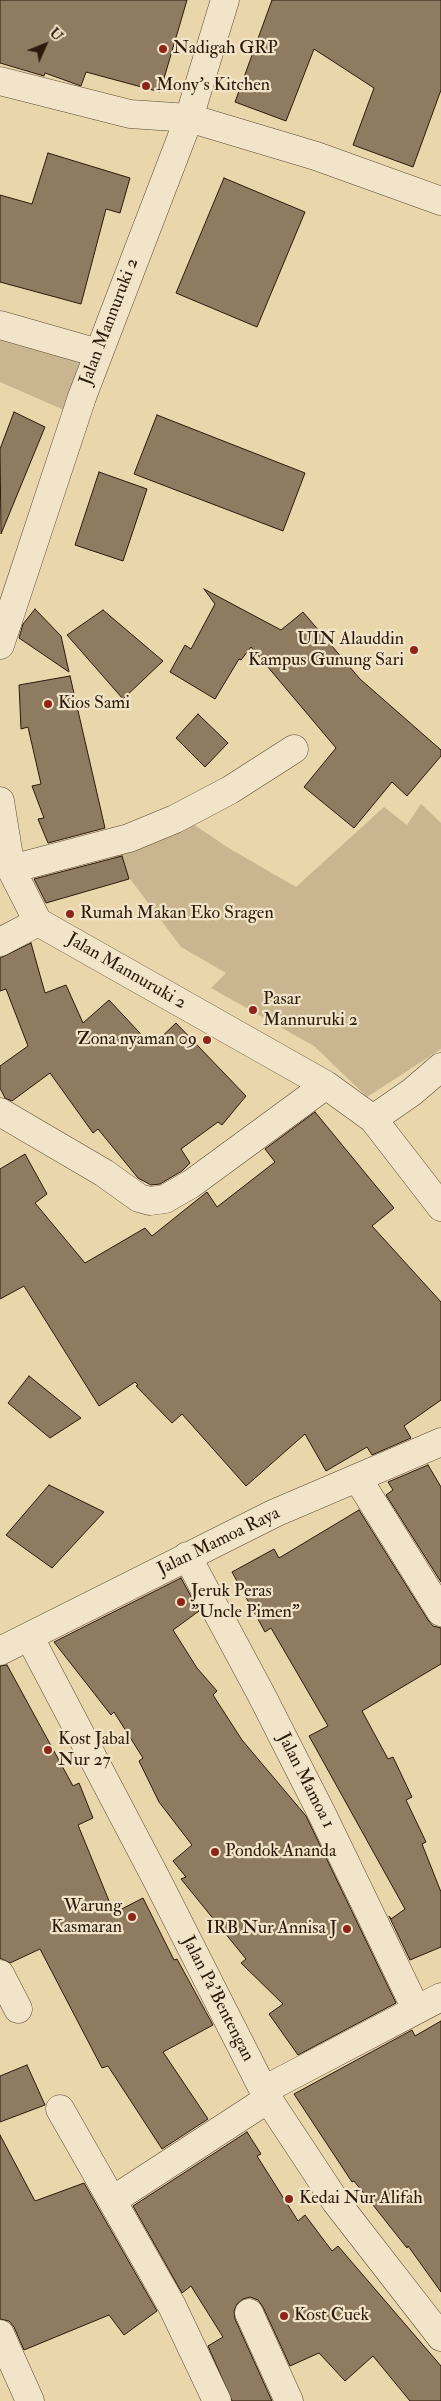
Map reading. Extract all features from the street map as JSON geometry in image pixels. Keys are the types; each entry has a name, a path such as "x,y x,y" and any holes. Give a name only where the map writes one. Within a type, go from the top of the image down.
{"street":[{"name":"Jalan Mannuruki 2","path":"0,645 82,397 189,118 226,0"},
{"path":"0,81 130,114 189,118 316,156 441,201"},
{"path":"0,325 98,353"},
{"path":"11,869 129,838 175,819 230,790 294,749"},
{"path":"0,801 11,869 38,922 0,942"},
{"name":"Jalan Mannuruki 2","path":"38,922 326,1085 373,1120 441,1207"},
{"path":"373,1120 412,1092 441,1067"},
{"path":"0,1112 104,1173 139,1198 150,1201 165,1198 191,1184 326,1085"},
{"name":"Jalan Mamoa Raya","path":"0,1651 30,1638 187,1556 275,1513 441,1442"},
{"path":"358,1479 441,1612"},
{"name":"Jalan Mamoa 1","path":"187,1556 313,1797 416,2009"},
{"name":"Jalan Pa'Bentengan","path":"30,1638 266,2095 336,2202 441,2337"},
{"path":"0,1974 18,2009"},
{"path":"113,2200 266,2095 416,2009 441,1997"},
{"path":"60,2109 172,2306 217,2401"},
{"path":"249,2313 289,2401"},
{"path":"0,2334 30,2401"}],"shaded area":[{"path":"0,314 86,342 64,410 0,382"},
{"path":"421,804 441,823 441,1049 367,1097 314,1046 211,988 226,973 181,947 113,856 190,822 227,847 296,887 384,807 407,825"}],"building":[{"path":"0,0 187,0 160,92 86,72 81,86 45,73 44,76 0,63"},
{"path":"272,0 441,0 441,90 413,167 353,145 374,88 314,49 286,121 235,102"},
{"path":"48,153 130,178 120,213 106,209 81,304 0,282 0,195 32,204"},
{"path":"224,178 305,212 257,327 176,293"},
{"path":"14,412 45,427 1,534 0,449"},
{"path":"157,415 305,473 283,531 134,474"},
{"path":"99,472 147,489 123,561 75,545"},
{"path":"204,589 281,630 303,612 360,679 441,750 441,756 407,796 392,782 354,828 304,787 336,748 251,647 241,660 239,659 215,699 170,672 185,645 191,649 215,604"},
{"path":"35,609 61,636 69,672 19,638 23,624"},
{"path":"103,610 163,661 123,699 67,635"},
{"path":"70,676 105,828 48,843 38,819 44,818 32,786 41,784 28,727 21,729 19,685"},
{"path":"198,714 228,743 205,767 176,738"},
{"path":"122,856 129,879 46,903 34,879"},
{"path":"31,943 45,993 66,985 83,1023 109,1000 152,1046 176,1023 246,1096 222,1125 218,1122 181,1149 190,1163 182,1171 160,1184 151,1185 138,1178 98,1129 93,1133 50,1073 12,1101 5,1098 0,1088 0,1066 28,1046 6,989 0,991 0,958"},
{"path":"315,1112 394,1208 372,1226 441,1302 441,1400 404,1426 411,1438 372,1455 367,1447 326,1471 305,1434 246,1486 182,1414 172,1423 136,1386 138,1385 135,1382 99,1406 24,1286 0,1299 0,1169 25,1154 47,1194 35,1203 85,1263 145,1228 152,1236 207,1192 217,1207 275,1162 265,1149"},
{"path":"29,1376 81,1418 50,1438 8,1403"},
{"path":"428,1465 441,1487 441,1582 386,1495 393,1490 388,1482"},
{"path":"49,1485 104,1512 52,1568 6,1535"},
{"path":"359,1510 428,1620 433,1626 441,1628 441,1664 362,1711 388,1759 393,1757 412,1797 406,1800 426,1842 422,1844 441,1892 441,1947 410,1960 389,1916 391,1919 405,1909 309,1736 328,1726 271,1628 265,1632 232,1572 274,1549 279,1558"},
{"path":"181,1578 199,1611 173,1630 197,1668 217,1691 213,1695 242,1740 306,1816 396,2003 298,2055 269,2014 283,2004 241,1963 246,1959 181,1879 186,1877 173,1861 192,1845 159,1802 139,1761 143,1758 114,1712 111,1715 54,1642"},
{"path":"7,1665 73,1786 79,1783 93,1818 78,1825 114,1913 143,1898 174,1960 177,1959 213,2025 163,2052 208,2119 162,2149 108,2066 102,2068 40,1949 10,1963 0,1958 0,1666"},
{"path":"441,2021 441,2292 408,2246 407,2248 354,2181 352,2182 294,2094 412,2030 415,2036"},
{"path":"27,2065 45,2105 0,2122 0,2076"},
{"path":"247,2132 261,2154 257,2156 298,2221 305,2215 332,2251 338,2246 441,2366 441,2401 410,2401 373,2356 345,2381 319,2353 290,2366 263,2307 258,2300 250,2297 243,2299 237,2304 234,2311 235,2319 272,2401 232,2401 208,2346 223,2337 191,2286 182,2293 133,2206"},
{"path":"0,2135 35,2201 84,2183 157,2311 124,2335 109,2315 24,2350 14,2327 9,2321 0,2319"}],"place":[{"name":"Nadigah GRP","path":"163,49"},
{"name":"Mony's Kitchen","path":"146,86"},
{"name":"UIN Alauddin Kampus Gunung Sari","path":"414,650"},
{"name":"Kios Sami","path":"48,704"},
{"name":"Rumah Makan Eko Sragen","path":"70,914"},
{"name":"Pasar Mannuruki 2","path":"253,1010"},
{"name":"Zona nyaman 09","path":"207,1040"},
{"name":"Jeruk Peras \"Uncle Pimen\"","path":"181,1602"},
{"name":"Kost Jabal Nur 27","path":"48,1750"},
{"name":"Pondok Ananda","path":"215,1852"},
{"name":"Warung Kasmaran","path":"132,1917"},
{"name":"IRB Nur Annisa J","path":"347,1929"},
{"name":"Kedai Nur Alifah","path":"289,2199"},
{"name":"Kost Cuek","path":"284,2316"}]}
